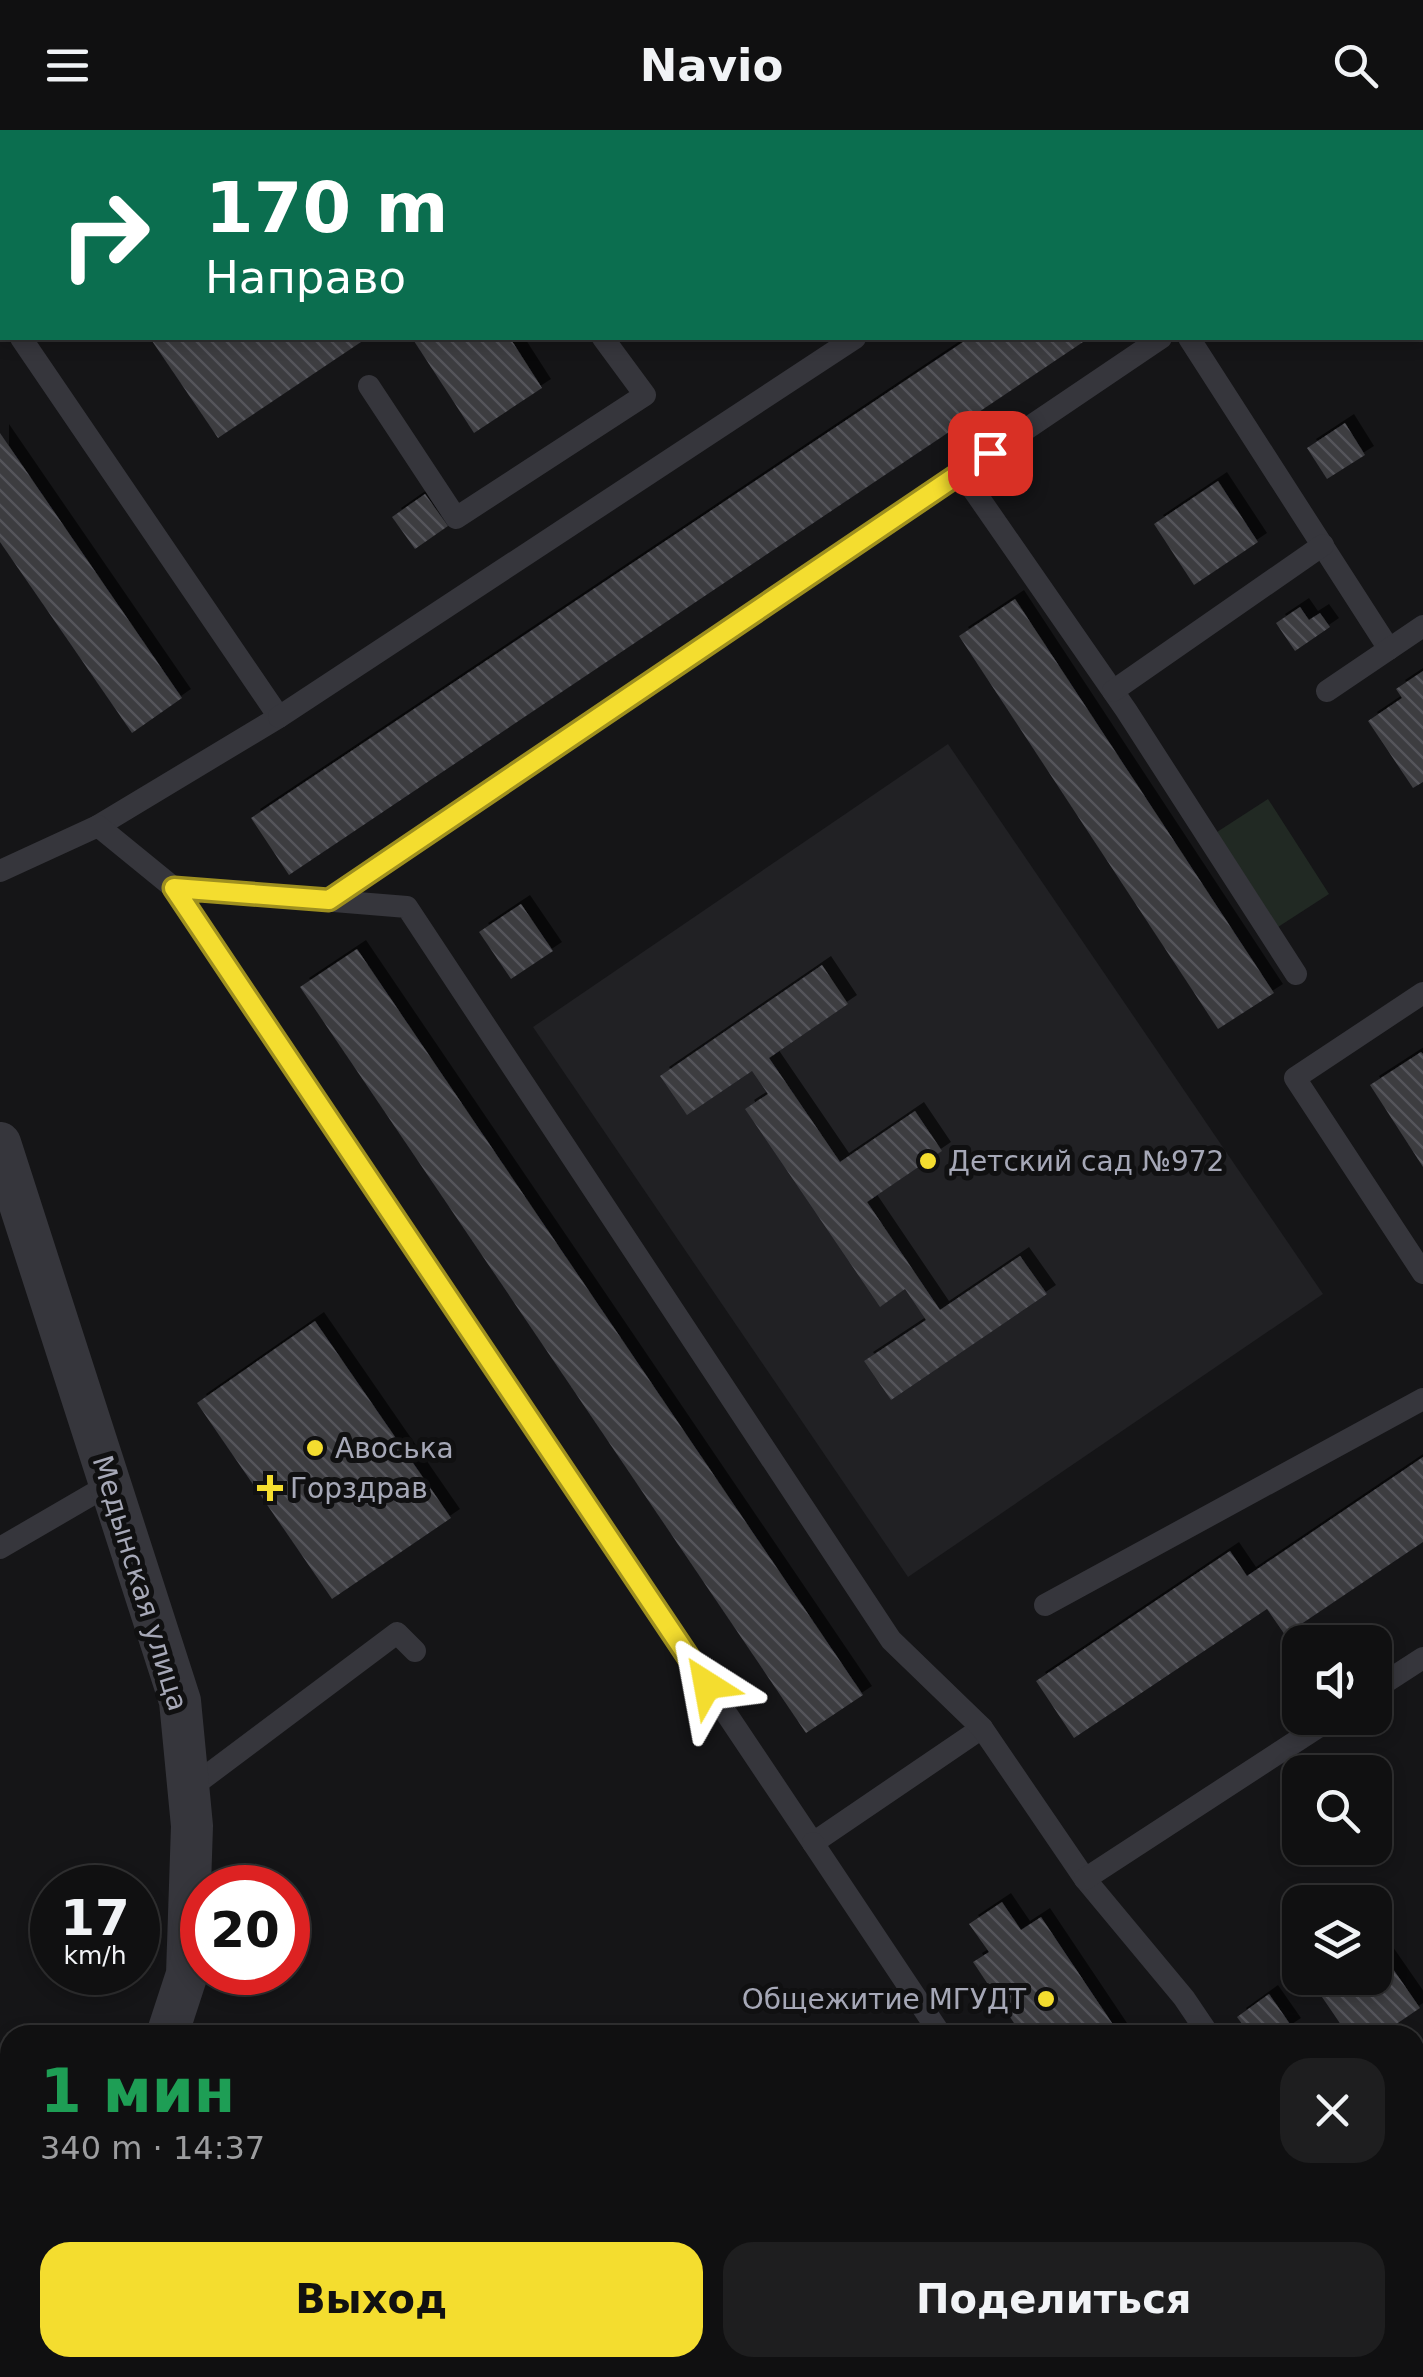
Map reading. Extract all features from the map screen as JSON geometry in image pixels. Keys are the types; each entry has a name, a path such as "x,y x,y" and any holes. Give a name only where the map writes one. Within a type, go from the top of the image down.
{"street":[{"name":"Медынская улица","path":"0,1143 180,1701 192,1826 187,1974 170,2025"}],"lane":[{"path":"22,340 280,717"},
{"path":"369,386 456,518 644,395 604,340"},
{"path":"0,871 98,826 280,717 852,340"},
{"path":"329,900 1158,340"},
{"path":"1190,340 1389,649"},
{"path":"962,472 1113,691 1296,974"},
{"path":"1113,691 1322,545"},
{"path":"1327,691 1423,626"},
{"path":"98,826 174,888 934,2025"},
{"path":"174,888 407,907 891,1640 982,1728 1085,1880 1202,2025"},
{"path":"1423,993 1295,1078 1423,1273"},
{"path":"1045,1606 1423,1399"},
{"path":"0,1548 110,1484"},
{"path":"188,1789 396,1634 415,1651"},
{"path":"1392,1678 1423,1658"},
{"path":"813,1843 982,1728"},
{"path":"1085,1880 1306,1735"}],"shaded area":[{"name":"Детский сад №972","path":"948,744 1323,1294 908,1577 533,1027"},
{"path":"1268,799 1329,894 1278,927 1217,832"}],"building":[{"path":"151,340 364,340 218,438"},
{"path":"413,340 511,340 542,388 474,433"},
{"path":"966,340 1086,340 289,875 251,818"},
{"path":"1345,423 1365,455 1327,479 1307,448"},
{"path":"0,433 182,698 132,733 0,542"},
{"path":"1218,481 1258,542 1194,585 1154,524"},
{"path":"425,494 448,526 415,549 392,517"},
{"path":"1015,599 1274,993 1218,1029 959,636"},
{"path":"1300,607 1309,620 1320,613 1330,627 1295,651 1276,623"},
{"path":"1423,671 1423,782 1413,788 1368,721 1402,698 1396,689"},
{"path":"521,904 553,951 511,979 479,932"},
{"path":"357,949 863,1695 806,1733 300,987"},
{"path":"822,965 848,1004 769,1058 840,1162 915,1111 942,1151 867,1202 940,1310 1020,1256 1047,1294 891,1400 864,1361 926,1320 905,1289 880,1307 745,1109 768,1094 752,1071 687,1115 660,1076"},
{"path":"1423,1054 1423,1167 1370,1085"},
{"name":"Авоська","path":"315,1321 451,1518 332,1599 197,1403"},
{"path":"1423,1457 1423,1542 1300,1625 1282,1625 1282,1631 1267,1609 1074,1738 1036,1681 1230,1551 1247,1576"},
{"name":"Общежитие МГУДТ","path":"1002,1902 1021,1930 1041,1917 1113,2025 1015,2025 973,1962 989,1952 969,1924"},
{"path":"1392,1968 1420,2008 1395,2025 1341,2025 1321,1995 1392,1995"},
{"path":"1269,1994 1291,2025 1243,2025 1237,2017"}],"place":[{"name":"Детский сад №972","path":"928,1161"},
{"name":"Авоська","path":"315,1448"},
{"name":"Горздрав","path":"270,1488"},
{"name":"Общежитие МГУДТ","path":"1046,1999"}],"route":[{"path":"707,1685 174,888 329,900 990,453"}]}
